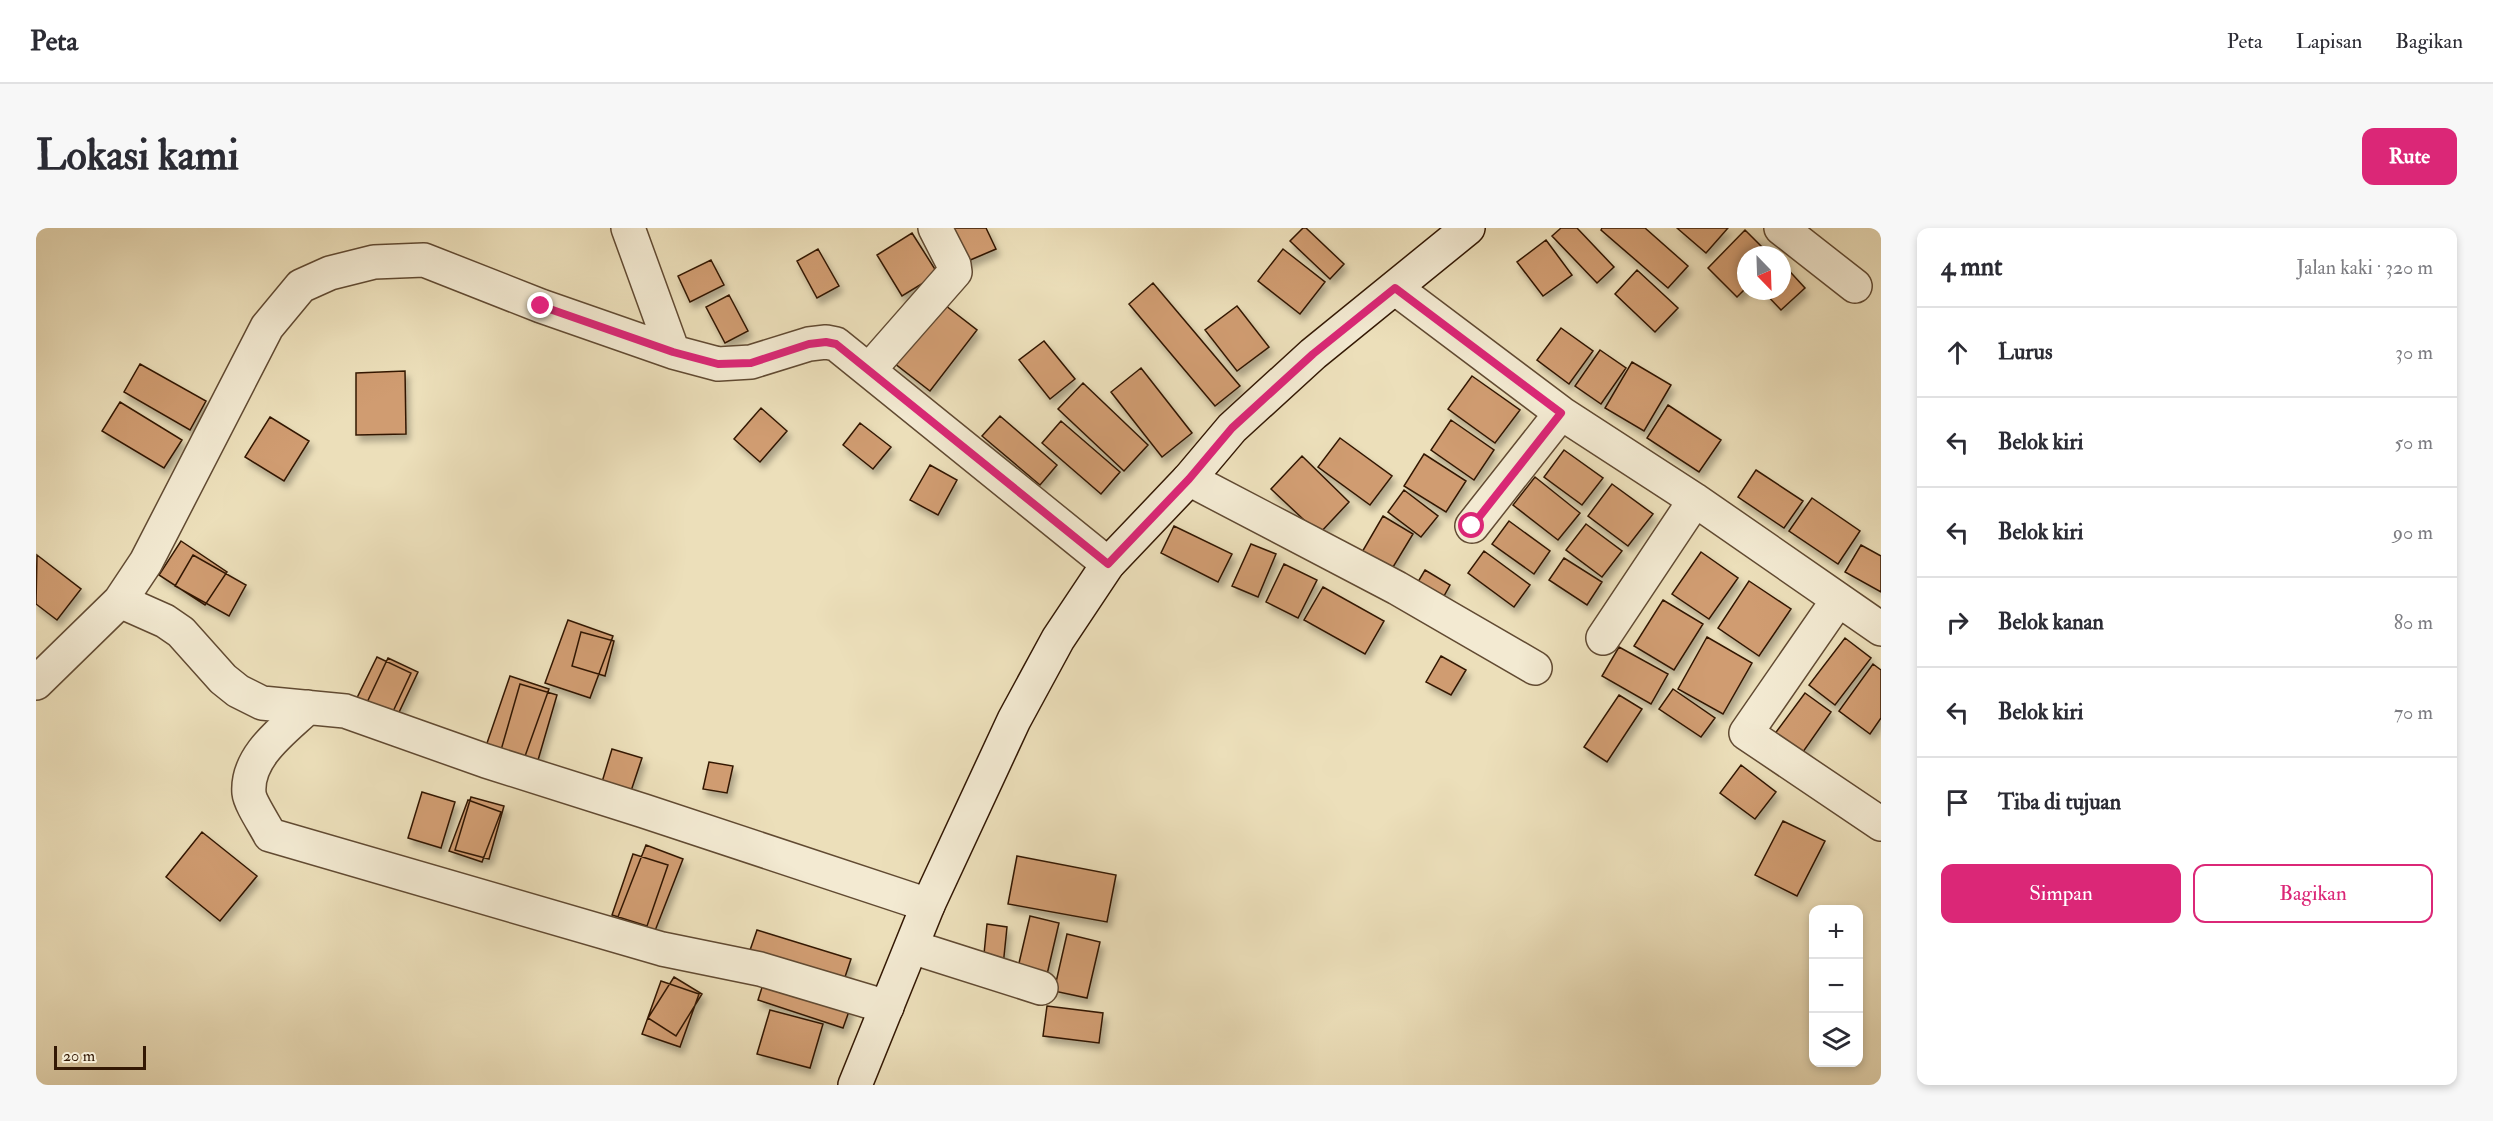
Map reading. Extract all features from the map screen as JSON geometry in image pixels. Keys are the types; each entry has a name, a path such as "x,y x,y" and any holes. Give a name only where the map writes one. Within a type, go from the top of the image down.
{"street":[{"path":"628,228 673,352"},
{"path":"869,370 955,272 954,265 935,228"},
{"path":"855,1085 928,905 1014,720 1058,639 1108,564 1189,479 1232,428 1313,354 1468,228"},
{"path":"1781,228 1855,286"},
{"path":"36,682 120,602 146,562 267,327 301,286 330,273 374,262 424,260 541,306 673,352 718,364 751,363 809,344 826,342 836,344 1108,564"},
{"path":"1395,288 1561,413 1695,500 1881,629"},
{"path":"1472,526 1561,413"},
{"path":"1189,479 1397,588 1535,668"},
{"path":"1603,638 1695,500"},
{"path":"1839,600 1746,734 1881,824"},
{"path":"120,602 165,621 181,632 223,679 238,691 262,703 345,711 486,761 928,905"},
{"path":"308,707 254,764 249,794 270,835 663,949 760,969 888,1007"},
{"path":"912,947 1041,988"}],"building":[{"path":"944,228 986,228 996,249 961,264"},
{"path":"1303,228 1306,228 1344,264 1330,279 1290,241"},
{"path":"1561,228 1577,228 1614,267 1597,283 1552,236"},
{"path":"1602,228 1645,228 1688,266 1668,288 1601,230"},
{"path":"1677,228 1728,228 1706,253"},
{"path":"1745,230 1761,246 1737,246 1737,297 1708,268"},
{"path":"912,233 938,274 902,296 877,255"},
{"path":"1546,240 1572,275 1543,296 1517,262"},
{"path":"818,249 839,286 817,298 797,261"},
{"path":"1283,249 1325,282 1300,314 1258,281"},
{"path":"711,260 724,285 690,302 678,276"},
{"path":"1637,270 1678,308 1655,332 1615,294"},
{"path":"1791,273 1805,288 1781,310 1772,300 1791,300"},
{"path":"1153,283 1240,386 1215,406 1129,304"},
{"path":"729,295 748,331 725,343 706,307"},
{"path":"941,302 977,330 930,391 894,363"},
{"path":"1237,306 1269,347 1237,371 1205,330"},
{"path":"1561,328 1593,351 1569,384 1537,360"},
{"path":"1044,341 1075,379 1050,399 1019,360"},
{"path":"1600,350 1626,368 1601,404 1575,386"},
{"path":"1632,362 1671,385 1644,431 1605,408"},
{"path":"140,364 206,401 190,430 124,392"},
{"path":"1141,368 1192,433 1162,457 1111,392"},
{"path":"405,371 406,434 356,435 356,373"},
{"path":"1472,376 1520,410 1495,443 1448,409"},
{"path":"1083,383 1148,445 1124,471 1058,409"},
{"path":"120,402 182,440 164,468 102,431"},
{"path":"1668,405 1721,440 1699,472 1647,438"},
{"path":"761,408 787,431 760,462 734,439"},
{"path":"1000,416 1057,465 1040,485 982,436"},
{"path":"270,417 309,441 284,481 245,457"},
{"path":"1451,420 1494,450 1474,480 1431,450"},
{"path":"1061,421 1120,472 1101,494 1042,443"},
{"path":"860,423 891,447 873,469 843,445"},
{"path":"1340,438 1392,476 1370,505 1318,467"},
{"path":"1564,450 1603,478 1582,505 1544,477"},
{"path":"1424,454 1466,481 1446,512 1404,486"},
{"path":"1302,456 1349,502 1319,534 1271,489"},
{"path":"930,465 957,480 938,515 910,500"},
{"path":"1756,470 1803,501 1784,528 1738,497"},
{"path":"1535,477 1580,513 1558,540 1513,505"},
{"path":"1612,484 1653,514 1628,546 1588,516"},
{"path":"1404,490 1438,516 1421,537 1388,512"},
{"path":"1812,498 1860,531 1838,564 1789,531"},
{"path":"1383,516 1413,534 1387,577 1358,559"},
{"path":"1509,521 1550,551 1534,574 1492,544"},
{"path":"1586,524 1622,551 1602,577 1566,550"},
{"path":"1174,526 1232,554 1218,582 1161,553"},
{"path":"181,541 227,572 205,605 159,575"},
{"path":"1251,544 1276,554 1258,597 1232,586"},
{"path":"1861,545 1881,556 1881,592 1845,572"},
{"path":"1484,551 1530,585 1514,607 1468,573"},
{"path":"1701,552 1738,578 1709,619 1672,594"},
{"path":"37,555 81,589 57,620 36,604"},
{"path":"193,555 246,585 229,616 175,586"},
{"path":"1564,558 1602,582 1587,605 1549,580"},
{"path":"1284,564 1317,580 1298,618 1266,602"},
{"path":"1425,570 1450,585 1438,607 1412,592"},
{"path":"1749,581 1791,609 1759,656 1718,628"},
{"path":"1323,587 1384,621 1365,654 1304,620"},
{"path":"1663,600 1703,624 1674,670 1634,646"},
{"path":"568,620 613,636 590,698 545,683"},
{"path":"581,632 614,641 605,676 572,666"},
{"path":"1707,637 1752,663 1723,714 1678,689"},
{"path":"1845,638 1871,658 1835,705 1809,685"},
{"path":"1619,647 1668,674 1651,704 1602,676"},
{"path":"1441,656 1466,670 1451,695 1426,682"},
{"path":"377,657 411,673 389,720 354,704"},
{"path":"388,658 418,672 393,725 363,711"},
{"path":"1873,664 1881,670 1881,718 1870,734 1839,711"},
{"path":"510,676 549,689 524,759 486,746"},
{"path":"520,684 557,695 536,767 499,757"},
{"path":"1673,689 1715,718 1701,737 1659,709"},
{"path":"1805,693 1831,712 1798,759 1771,739"},
{"path":"1619,695 1642,709 1607,762 1584,747"},
{"path":"612,749 642,758 631,791 602,782"},
{"path":"709,762 733,766 727,793 703,789"},
{"path":"1741,765 1776,792 1755,819 1720,793"},
{"path":"422,792 455,802 441,848 408,838"},
{"path":"471,797 504,806 489,859 455,850"},
{"path":"468,800 501,812 482,862 449,851"},
{"path":"1783,821 1825,841 1797,896 1755,875"},
{"path":"202,832 257,876 220,921 166,877"},
{"path":"646,845 683,859 651,941 614,927"},
{"path":"633,854 668,865 647,926 612,915"},
{"path":"1017,856 1116,875 1107,922 1008,904"},
{"path":"1030,916 1059,923 1045,983 1016,976"},
{"path":"987,924 1007,927 1003,966 983,964"},
{"path":"757,930 851,959 842,986 748,956"},
{"path":"1067,934 1100,942 1087,998 1054,991"},
{"path":"766,975 852,1003 843,1028 758,1000"},
{"path":"674,977 702,994 676,1036 648,1018"},
{"path":"661,981 699,994 680,1047 642,1034"},
{"path":"1047,1006 1103,1013 1099,1043 1043,1036"},
{"path":"770,1010 823,1024 810,1068 757,1054"}],"route":[{"path":"541,306 673,352 718,364 751,363 809,344 826,342 836,344 1108,564 1189,479 1232,428 1313,354 1395,288 1561,413 1472,526"}]}
